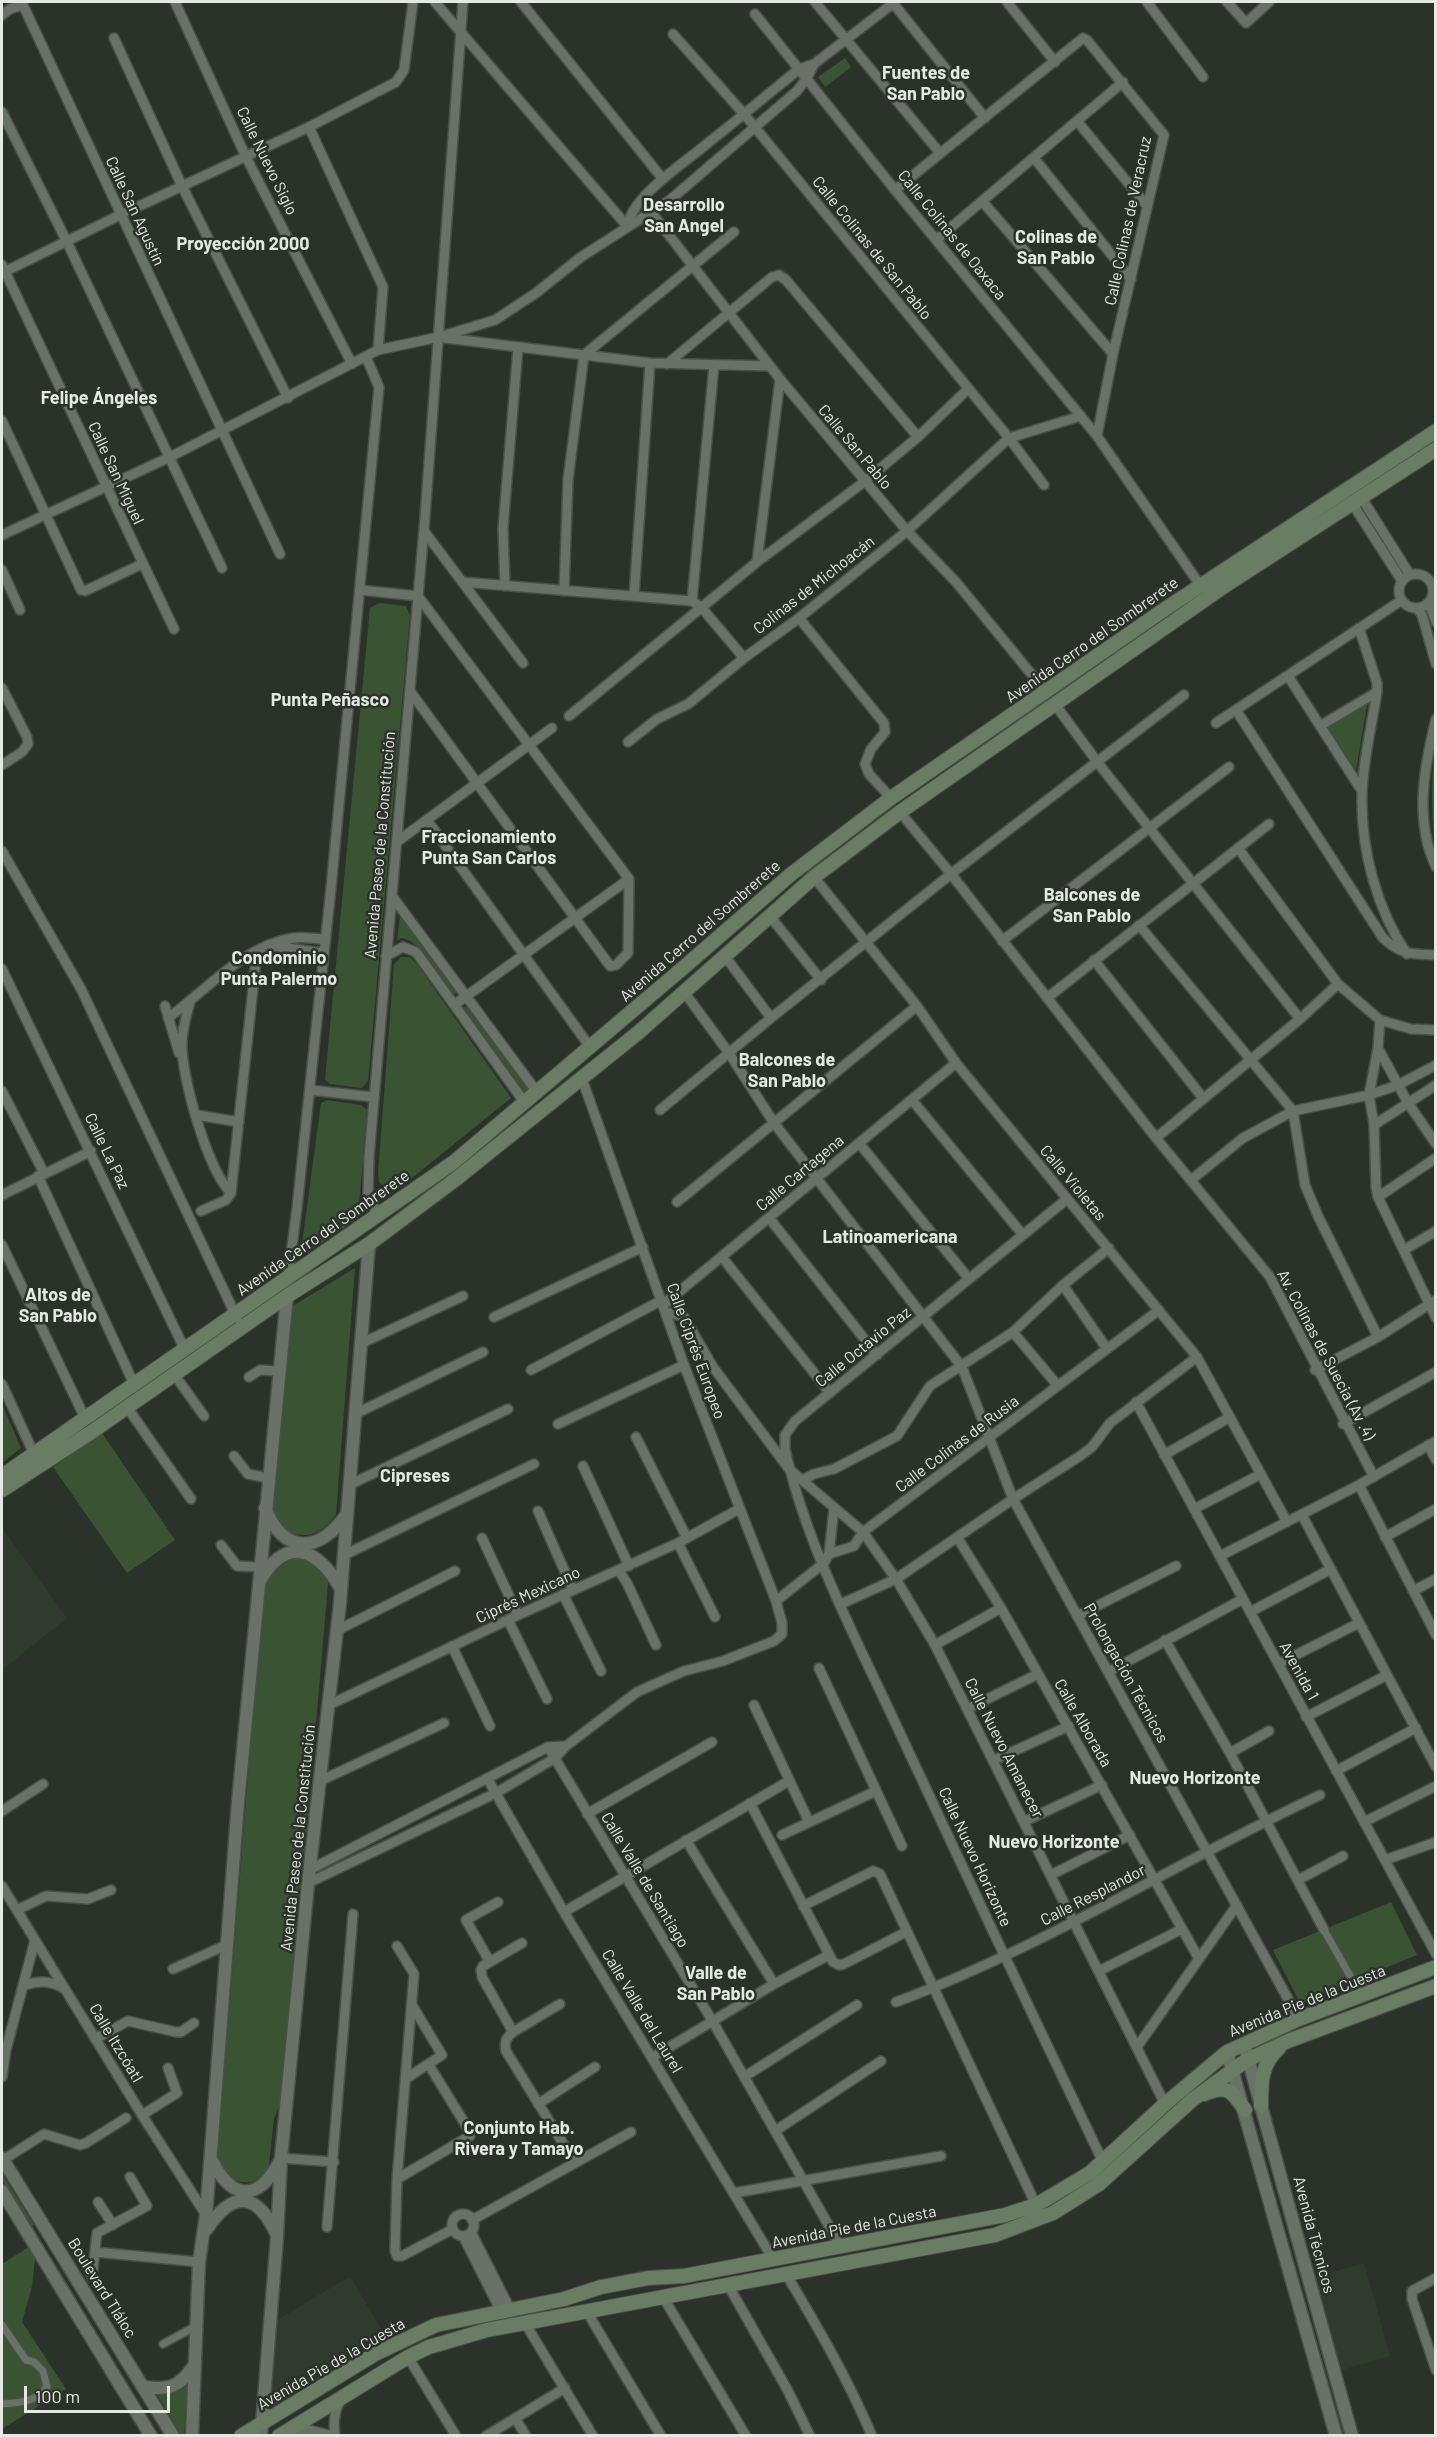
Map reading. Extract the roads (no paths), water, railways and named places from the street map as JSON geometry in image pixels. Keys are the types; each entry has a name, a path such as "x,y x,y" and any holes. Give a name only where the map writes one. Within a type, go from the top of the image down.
{"main road":[{"name":"Avenida Cerro del Sombrerete","path":"2,1490 242,1329 287,1296 369,1244 456,1179 582,1078 814,877 1200,585 1436,431"},
{"name":"Avenida Cerro del Sombrerete","path":"2,1476 454,1162 790,875 891,798 1436,449"},
{"name":"Avenida Pie de la Cuesta","path":"241,2436 261,2429 375,2354 436,2325 564,2299 602,2287 648,2278 684,2276 841,2247 1005,2215 1036,2205 1070,2187 1103,2162 1165,2104 1227,2052 1299,2019 1436,1967"},
{"name":"Avenida Pie de la Cuesta","path":"283,2433 408,2357 450,2340 525,2323 995,2235 1053,2213 1099,2184 1192,2100 1233,2068 1288,2041 1436,1986"},
{"path":"1261,2106 1261,2080 1264,2067 1270,2056 1288,2041"},
{"path":"1192,2100 1217,2089 1225,2089 1233,2093 1245,2110"}],"street":[{"name":"Calle Nuevo Siglo","path":"175,2 246,157 352,364"},
{"path":"3,270 68,242 120,215 309,127 396,82 404,70 413,2"},
{"path":"435,2 627,226"},
{"name":"Avenida Paseo de la Constitución","path":"378,1215 368,1195 374,1097 424,531 462,2"},
{"path":"521,2 662,178"},
{"path":"815,2 940,153"},
{"path":"627,226 632,212 662,178 799,69 814,64 894,2 985,118"},
{"path":"895,190 1055,62 1006,2"},
{"path":"1147,2 1203,77"},
{"path":"1227,2 1246,23 1269,2"},
{"name":"Calle San Agustín","path":"2,15 9,9 23,5 280,554"},
{"name":"Calle Colinas de Oaxaca","path":"755,14 895,190 1098,436 1200,585"},
{"name":"Calle Colinas de San Pablo","path":"673,34 744,114 1009,438 1044,485"},
{"path":"114,38 182,186 288,398"},
{"name":"Calle Colinas de Veracruz","path":"1055,62 1083,38 1087,40 1164,135 1113,354 1098,436"},
{"path":"2,535 170,457 378,350 439,337 495,320 536,293 581,256 627,226 652,213 797,92 814,64"},
{"path":"936,240 1123,82"},
{"path":"2,112 68,242 222,568"},
{"path":"1077,121 1148,207"},
{"path":"309,127 383,287 378,350"},
{"path":"1034,158 1131,279"},
{"path":"983,202 1113,354"},
{"name":"Calle San Pablo","path":"652,213 769,366 864,482 956,582 1050,698 1098,763 1300,1019"},
{"path":"564,591 568,480 584,356 734,232"},
{"name":"Calle San Miguel","path":"3,270 174,628"},
{"path":"667,364 772,277 779,275 786,280 918,437"},
{"path":"439,337 650,363 769,366"},
{"path":"505,586 503,528 518,348"},
{"path":"288,1277 326,939 379,387 366,357"},
{"path":"634,596 650,363"},
{"path":"692,601 714,365"},
{"path":"756,562 780,379"},
{"path":"569,716 756,562 864,482 918,437 968,389"},
{"path":"1009,438 1081,416"},
{"path":"2,421 81,590 85,591 142,564"},
{"name":"Colinas de Michoacán","path":"628,742 657,719 688,704 744,658 799,618 907,531 1009,438"},
{"path":"1356,500 1406,578"},
{"path":"424,531 523,663"},
{"path":"2,570 20,610"},
{"path":"1406,578 1421,575 1433,580 1431,608 1436,622"},
{"path":"1406,578 1400,592 1402,600 1411,607 1417,608 1431,599"},
{"path":"462,582 692,601 701,607 744,658"},
{"path":"360,590 418,596 629,879 627,953 616,965 610,966 410,691"},
{"path":"1216,723 1402,600"},
{"path":"1417,608 1422,615 1436,664"},
{"path":"799,618 884,723 885,732 871,749 865,764 869,774 891,798"},
{"path":"1359,628 1377,683 1362,791 1367,855 1396,937 1407,954"},
{"path":"1287,676 1362,791"},
{"path":"2,688 27,737 28,744 22,752 2,765"},
{"path":"1320,726 1377,692"},
{"path":"660,1110 951,874 1184,695"},
{"path":"1236,710 1383,938 1394,948 1407,954 1436,955"},
{"path":"1436,719 1425,774 1422,809 1430,856 1436,867"},
{"path":"398,841 552,728"},
{"path":"1002,941 1229,767"},
{"name":"Av. Colinas de Suecia (Av .4)","path":"900,812 951,874 1156,1138 1270,1277 1344,1424 1374,1477"},
{"path":"427,820 590,1047"},
{"path":"1047,998 1269,824"},
{"path":"1238,848 1338,984 1380,1020 1411,1029 1436,1030"},
{"path":"2,851 81,989 242,1329"},
{"name":"Calle Violetas","path":"814,877 917,1006 956,1063 1197,1357 1287,1522"},
{"path":"454,1005 629,879"},
{"path":"393,896 537,1092"},
{"path":"769,915 821,980"},
{"path":"735,922 747,935"},
{"path":"1139,925 1293,1111 1305,1185 1378,1337"},
{"path":"168,1018 238,962 257,951 294,938 326,939"},
{"path":"269,946 324,953"},
{"path":"386,956 403,947 416,952 525,1103"},
{"path":"201,1211 226,1200 231,1193 257,951"},
{"path":"724,955 771,1018"},
{"path":"1094,960 1203,1098"},
{"name":"Calle La Paz","path":"2,969 184,1348"},
{"path":"1156,1138 1300,1019 1338,984"},
{"name":"Prolongación Técnicos","path":"684,992 729,1053 774,1124 961,1366 1012,1499 1299,2019"},
{"path":"184,1068 182,1043 190,1002"},
{"path":"165,1006 207,1149 224,1187 231,1193"},
{"path":"677,1202 917,1006"},
{"path":"1380,1020 1378,1048 1369,1095 1374,1125 1378,1197 1432,1303 1436,1317"},
{"path":"1378,1048 1408,1103 1436,1144"},
{"name":"Calle Cartagena","path":"531,1370 664,1306 956,1063"},
{"path":"1191,1180 1243,1138 1293,1111 1369,1095 1398,1086 1436,1065"},
{"path":"1418,1076 1427,1091"},
{"name":"Calle Ciprés Europeo","path":"566,1746 637,1692 684,1671 723,1661 774,1641 782,1634 782,1623 776,1601 684,1365 582,1078"},
{"path":"1374,1125 1436,1085"},
{"path":"310,1090 374,1097"},
{"path":"2,1091 134,1384"},
{"path":"912,1100 1023,1235"},
{"path":"197,1115 239,1122"},
{"path":"859,1143 969,1279"},
{"path":"2,1195 91,1151"},
{"path":"1378,1197 1436,1158"},
{"name":"Calle Octavio Paz","path":"824,1563 811,1535 789,1469 785,1435 795,1421 1067,1199"},
{"path":"770,1219 877,1355"},
{"path":"1404,1251 1436,1231"},
{"name":"Avenida Paseo de la Constitución","path":"261,2429 277,2237 281,2158 308,1883 341,1589 369,1244"},
{"path":"2,1245 85,1418"},
{"path":"494,1317 643,1247"},
{"path":"803,1480 834,1468 897,1436 930,1386 1013,1332 1063,1285 1108,1248"},
{"path":"722,1257 830,1393"},
{"path":"1063,1285 1107,1349"},
{"path":"192,2436 199,2262 211,2160 226,1945 265,1507 287,1296"},
{"path":"362,1343 463,1296"},
{"path":"1316,1369 1378,1337 1432,1303"},
{"path":"664,1306 684,1317 713,1367 789,1469"},
{"name":"Calle Colinas de Rusia","path":"829,1554 854,1546 863,1532 1159,1310"},
{"path":"1013,1332 1058,1386"},
{"path":"355,1414 483,1352"},
{"path":"841,1604 896,1579 1086,1451 1110,1423 1197,1357"},
{"path":"558,1424 684,1365"},
{"path":"249,1377 260,1370 278,1371"},
{"path":"1344,1424 1436,1372"},
{"path":"174,1374 204,1416"},
{"path":"2,1384 34,1454"},
{"name":"Avenida 1","path":"1136,1402 1436,1954"},
{"path":"127,1407 191,1499"},
{"path":"349,1485 508,1408"},
{"path":"1164,1455 1230,1417"},
{"path":"636,1437 715,1617"},
{"path":"1220,1556 1359,1485 1432,1443 1436,1460"},
{"path":"234,1456 248,1474 268,1478"},
{"path":"344,1555 534,1464"},
{"path":"583,1466 629,1566"},
{"name":"Calle Nuevo Amanecer","path":"789,1469 863,1532 896,1579 936,1645 1165,2104"},
{"path":"1194,1509 1261,1474"},
{"path":"1359,1485 1436,1635"},
{"path":"265,1507 278,1532 289,1540 301,1544 314,1542 327,1536 347,1514"},
{"path":"776,1601 824,1563 829,1554 834,1508"},
{"name":"Ciprés Mexicano","path":"329,1706 518,1615 682,1541 739,1509"},
{"path":"1385,1537 1436,1509"},
{"path":"538,1511 573,1590"},
{"path":"1302,1515 1436,1767"},
{"name":"Calle Alborada","path":"957,1537 1069,1726 1198,1957"},
{"path":"482,1538 518,1615"},
{"path":"220,1545 237,1566 260,1567"},
{"path":"258,1585 277,1561 301,1552 310,1554 321,1561 341,1589"},
{"name":"Calle Nuevo Horizonte","path":"824,1563 1004,1956 1103,2162"},
{"path":"1077,1616 1176,1566"},
{"path":"1250,1612 1331,1569"},
{"path":"619,1570 656,1645"},
{"path":"336,1631 455,1571"},
{"path":"1413,1591 1436,1579"},
{"path":"563,1594 601,1671"},
{"path":"1108,1672 1243,1599"},
{"path":"936,1645 1001,1608"},
{"path":"508,1620 547,1699"},
{"path":"1278,1664 1359,1623"},
{"path":"1166,1640 1361,1995"},
{"path":"453,1647 490,1726"},
{"path":"819,1668 902,1846"},
{"path":"968,1709 1038,1674"},
{"path":"1306,1717 1387,1675"},
{"path":"754,1706 809,1822"},
{"path":"320,1781 444,1724"},
{"path":"994,1760 1069,1726"},
{"path":"1336,1771 1416,1728"},
{"path":"1230,1753 1269,1731"},
{"path":"587,1814 712,1742"},
{"path":"310,1869 548,1747 566,1746"},
{"path":"308,1883 496,1793 555,1758 566,1746"},
{"name":"Calle Valle de Santiago","path":"548,1747 713,2022 841,2247"},
{"name":"Calle Valle del Laurel","path":"487,1778 564,1912 773,2259"},
{"path":"564,1912 789,1781"},
{"path":"2,1811 43,1784"},
{"path":"1024,1821 1102,1785"},
{"path":"1364,1822 1436,1786"},
{"path":"782,1835 876,1791"},
{"name":"Calle Resplandor","path":"896,2002 934,1988 1075,1923 1266,1820 1320,1796"},
{"path":"750,1803 833,1962 839,1965 906,1932"},
{"path":"1052,1875 1130,1835"},
{"path":"687,1840 774,1984"},
{"path":"1384,1860 1436,1842"},
{"path":"1298,1880 1343,1856"},
{"path":"803,1906 877,1871 1036,2205"},
{"name":"Calle Itzcóatl","path":"2,1886 206,2215"},
{"path":"17,1910 46,1896 88,1899 111,1890"},
{"path":"490,1962 466,1920 498,1902"},
{"path":"1137,2047 1198,1957 1237,1905"},
{"path":"327,2228 353,1914"},
{"path":"1099,1971 1182,1929"},
{"path":"2,2077 4,2045 25,1985 35,1940"},
{"path":"513,2032 481,1974 482,1968 522,1943"},
{"path":"173,1969 226,1945"},
{"path":"397,1946 413,1970 407,2078 397,2179 395,2251 397,2256 402,2256 453,2229 467,2234 505,2310"},
{"path":"653,2057 774,1984 829,1955"},
{"path":"25,1985 49,1982 66,1990"},
{"path":"560,2004 513,2032 505,2042 506,2051 575,2163"},
{"path":"407,2078 440,2058 442,2052 412,2005"},
{"path":"744,2077 857,2005"},
{"path":"95,2039 124,2022 134,2022 176,2032 181,2032 194,2023"},
{"name":"Avenida Técnicos","path":"1244,2044 1352,2436"},
{"name":"Avenida Técnicos","path":"1227,2052 1336,2436"},
{"path":"775,2131 881,2061"},
{"path":"397,2179 470,2136 470,2132 429,2065"},
{"path":"538,2104 595,2067"},
{"path":"142,2115 177,2092 168,2068"},
{"path":"2,2159 44,2134 80,2145 126,2118"},
{"path":"472,2220 631,2132"},
{"path":"734,2193 940,2156"},
{"path":"211,2160 227,2184 244,2191 255,2189 266,2183 281,2158 334,2162"},
{"name":"Boulevard Tláloc","path":"2,2159 173,2436"},
{"path":"92,2277 98,2233 147,2205 130,2177"},
{"path":"2,2191 151,2436"},
{"path":"98,2202 113,2225"},
{"path":"204,2233 221,2209 232,2203 245,2202 265,2213 277,2237"},
{"path":"453,2229 453,2220 458,2215 468,2215 474,2226 467,2234"},
{"path":"94,2252 199,2262"},
{"path":"786,2274 835,2358 859,2404 872,2436"},
{"path":"1436,2278 1412,2291 1412,2299 1436,2370"},
{"path":"728,2285 788,2389 810,2436"},
{"path":"663,2297 746,2436"},
{"path":"587,2312 661,2436"},
{"path":"525,2323 593,2436"},
{"path":"2,2325 26,2360 34,2362 43,2371 48,2387 39,2397 21,2403 2,2404"},
{"path":"163,2344 198,2325"},
{"path":"1307,2332 1322,2328"},
{"path":"408,2357 456,2436"},
{"path":"144,2387 170,2388 183,2382 194,2366"},
{"path":"486,2436 565,2388"},
{"path":"283,2433 308,2430 335,2436 333,2422 336,2408 343,2395"},
{"path":"515,2418 526,2436"}],"district":[{"name":"Fuentes de San Pablo","path":"926,83"},
{"name":"Desarrollo San Angel","path":"684,215"},
{"name":"Proyección 2000","path":"243,244"},
{"name":"Colinas de San Pablo","path":"1056,247"},
{"name":"Felipe Ángeles","path":"99,398"},
{"name":"Punta Peñasco","path":"330,700"},
{"name":"Fraccionamiento Punta San Carlos","path":"489,847"},
{"name":"Balcones de San Pablo","path":"1092,905"},
{"name":"Condominio Punta Palermo","path":"279,968"},
{"name":"Balcones de San Pablo","path":"787,1070"},
{"name":"Latinoamericana","path":"890,1237"},
{"name":"Altos de San Pablo","path":"58,1305"},
{"name":"Cipreses","path":"415,1476"},
{"name":"Nuevo Horizonte","path":"1195,1778"},
{"name":"Nuevo Horizonte","path":"1054,1842"},
{"name":"Valle de San Pablo","path":"716,1983"},
{"name":"Conjunto Hab. Rivera y Tamayo","path":"519,2138"}]}
